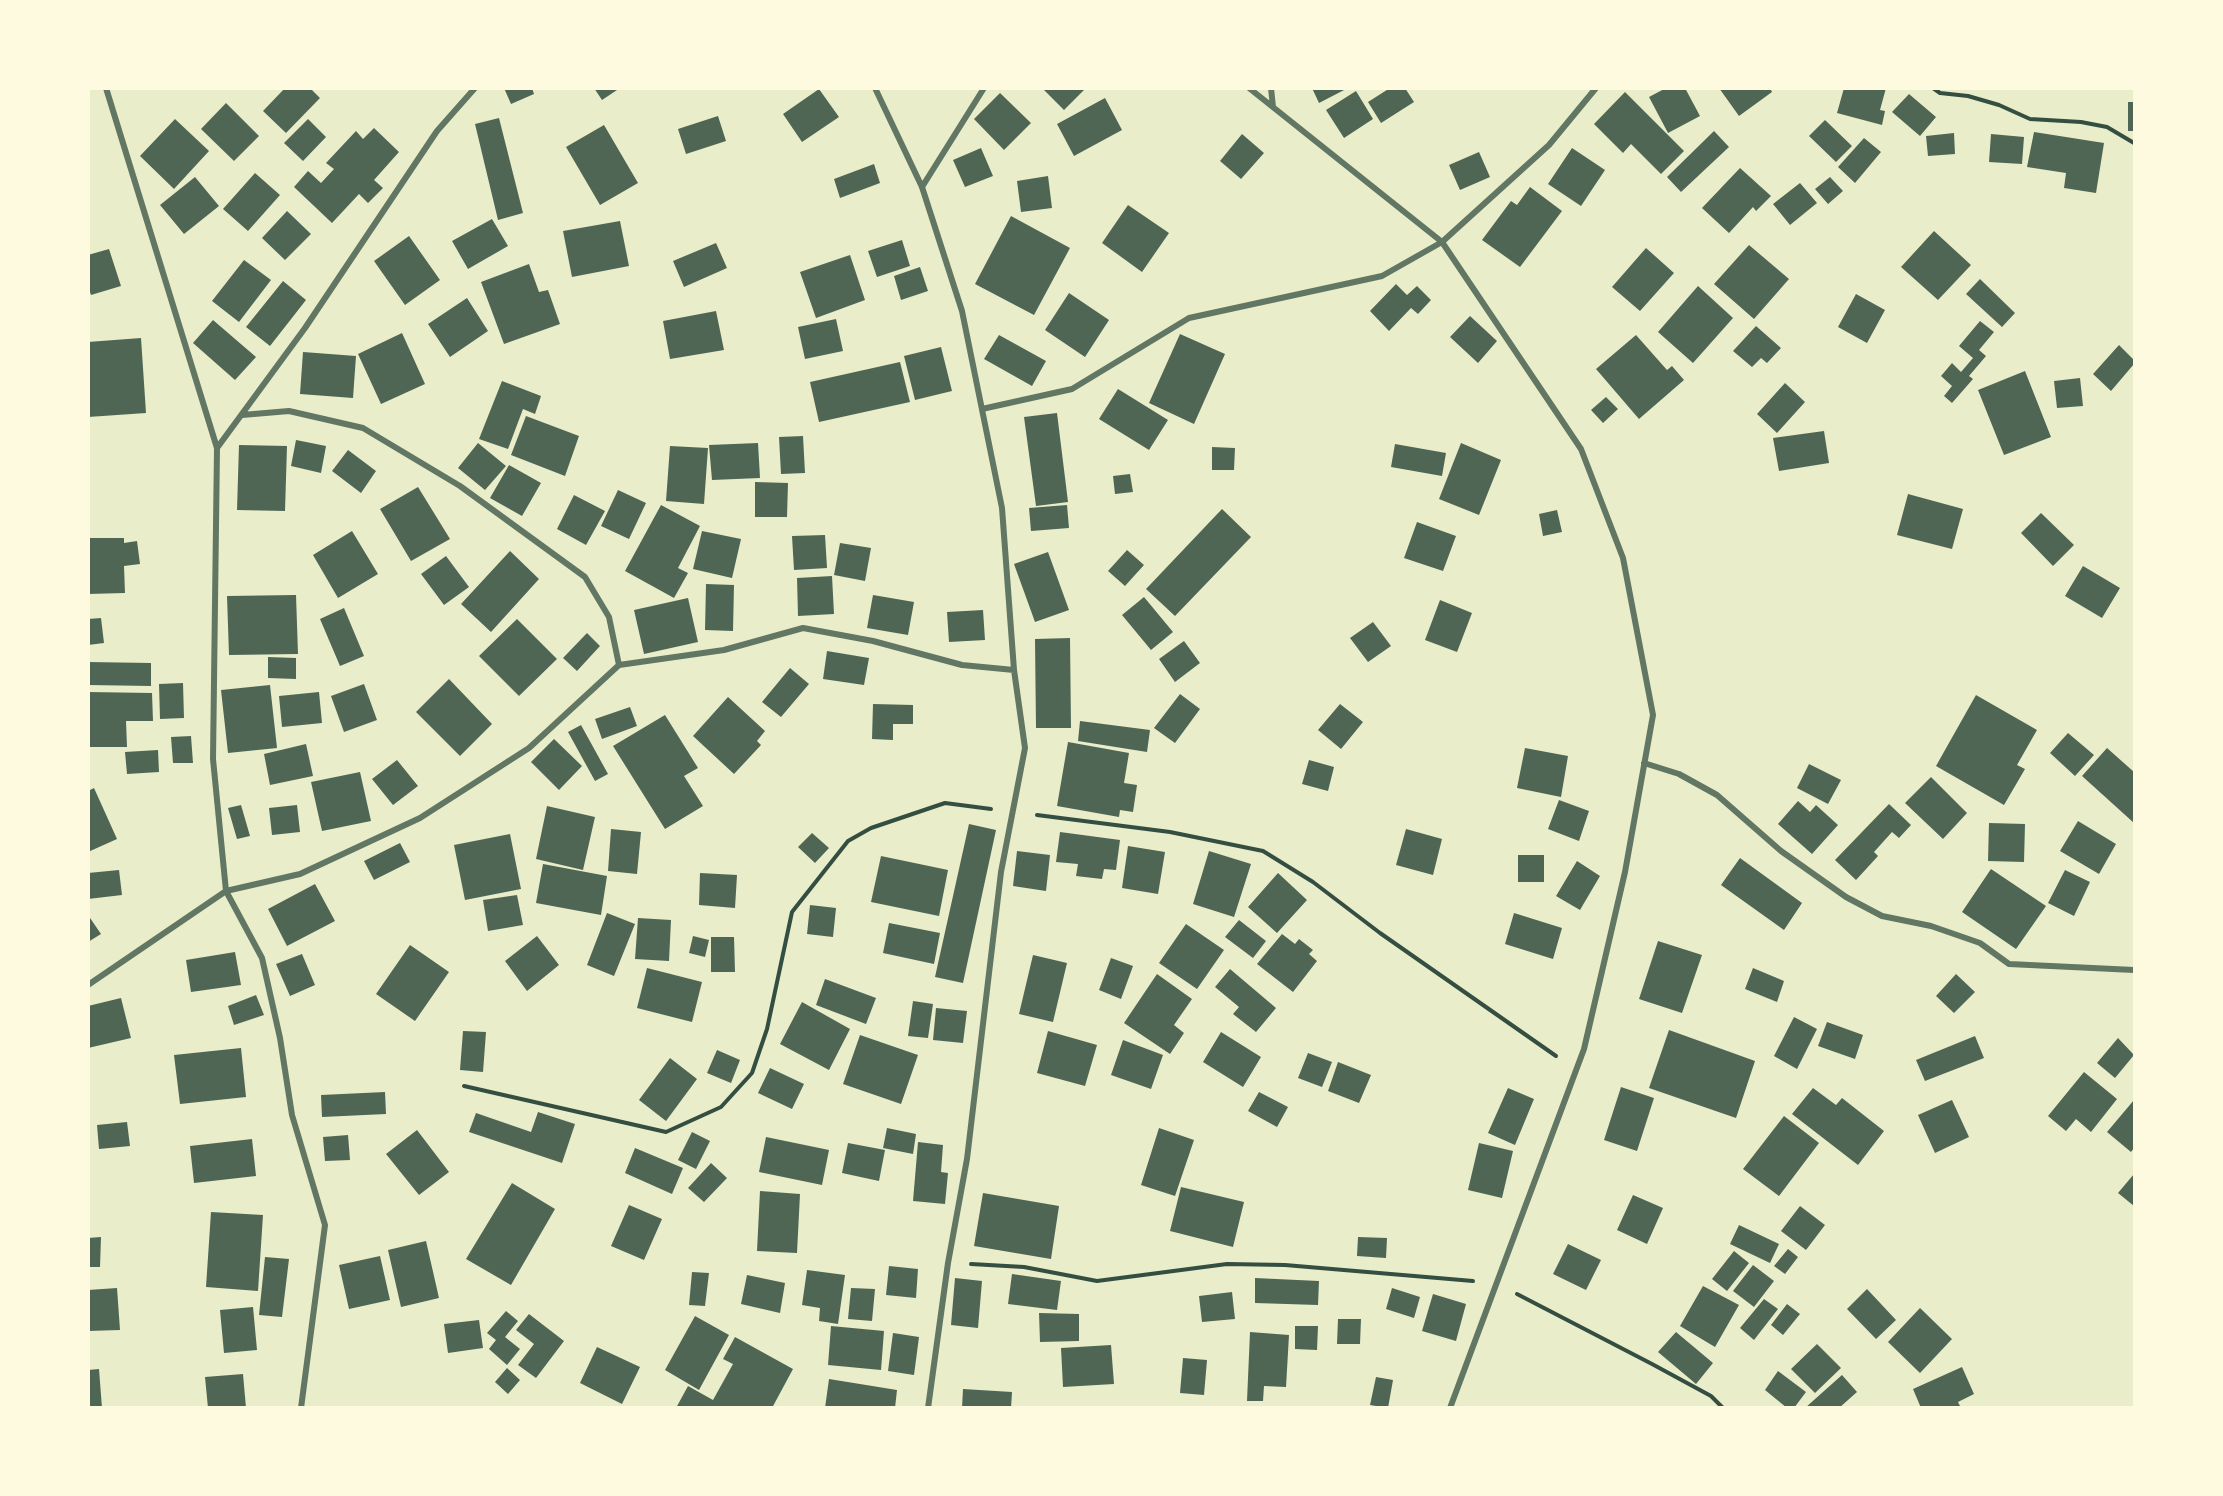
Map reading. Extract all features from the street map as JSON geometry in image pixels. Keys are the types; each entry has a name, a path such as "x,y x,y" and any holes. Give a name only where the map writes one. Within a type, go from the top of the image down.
{"street":[{"path":"106,88 217,448 213,759 226,891 262,958 280,1038 292,1115 325,1225 301,1407"},
{"path":"217,448 305,328 437,131 474,88"},
{"path":"875,88 922,187 963,311 1002,508 1014,670 1025,748 1001,873 967,1159 948,1263 928,1407"},
{"path":"922,187 984,88"},
{"path":"1249,88 1442,242 1581,449 1619,547 1653,715 1625,872 1584,1049 1450,1407"},
{"path":"1271,88 1273,107"},
{"path":"982,409 1072,389 1189,318 1382,276 1442,242 1549,145 1596,88"},
{"path":"242,416 289,411 363,428 460,486 585,577 609,617 619,665"},
{"path":"88,985 226,891 300,874 420,818 529,748 619,665 724,650 804,628 873,641 962,665 1014,670"},
{"path":"1644,763 1679,774 1717,795 1781,851 1846,897 1882,916 1931,926 1980,943 2009,964 2134,970"}],"path":[{"path":"1933,88 1940,93 1968,96 1999,105 2030,119 2081,122 2107,127 2134,142"},
{"path":"948,1263 1024,1267 1097,1281 1238,1264 1353,1269 1496,1284 1604,1337 1711,1396 1723,1407"}],"building":[{"path":"285,88 310,88 320,98 286,133 263,111"},
{"path":"504,88 532,88 534,94 511,104"},
{"path":"594,88 620,88 602,100"},
{"path":"1042,88 1086,88 1064,110"},
{"path":"1312,88 1348,88 1319,103"},
{"path":"1390,88 1405,88 1414,102 1381,123 1368,102"},
{"path":"1666,88 1685,88 1700,116 1668,133 1649,97"},
{"path":"1719,88 1770,88 1772,92 1739,116"},
{"path":"1844,88 1886,88 1880,110 1885,111 1882,125 1837,113"},
{"path":"819,89 839,117 802,142 783,114"},
{"path":"1356,91 1373,119 1344,138 1326,110"},
{"path":"1625,92 1684,151 1661,174 1631,144 1623,153 1594,124"},
{"path":"1000,93 1031,123 1004,150 974,119"},
{"path":"1909,94 1936,117 1920,136 1892,112"},
{"path":"1105,98 1122,130 1074,156 1057,124"},
{"path":"2128,102 2134,102 2134,131 2128,131"},
{"path":"226,103 259,136 234,161 201,129"},
{"path":"718,116 726,141 686,154 678,129"},
{"path":"499,118 523,213 498,220 475,124"},
{"path":"175,119 209,151 174,189 140,156"},
{"path":"308,119 326,137 303,161 284,143"},
{"path":"1825,120 1852,146 1836,162 1809,136"},
{"path":"604,125 638,183 600,205 566,147"},
{"path":"374,128 399,152 374,180 383,188 368,203 359,194 332,223 294,187 308,171 321,183 334,169 326,163 356,131 363,139"},
{"path":"1714,131 1729,147 1681,192 1667,177"},
{"path":"2034,132 2104,143 2096,193 2064,188 2066,173 2027,167"},
{"path":"1954,133 1955,154 1928,156 1926,136"},
{"path":"1242,134 1264,153 1241,179 1220,161"},
{"path":"1991,134 2024,137 2022,164 1989,162"},
{"path":"1864,138 1881,152 1855,183 1838,167"},
{"path":"981,148 993,176 965,187 953,160"},
{"path":"1572,148 1605,170 1581,206 1548,184"},
{"path":"1479,152 1490,177 1460,190 1449,165"},
{"path":"874,164 880,183 840,198 834,179"},
{"path":"1740,168 1771,196 1756,211 1753,207 1729,233 1702,208"},
{"path":"255,173 280,195 248,231 223,209"},
{"path":"1048,176 1052,208 1021,212 1017,181"},
{"path":"195,177 219,206 184,234 160,205"},
{"path":"1830,177 1843,191 1828,204 1815,189"},
{"path":"1800,183 1817,203 1790,225 1773,204"},
{"path":"1530,187 1562,211 1520,267 1482,240 1511,201 1517,205"},
{"path":"1128,205 1169,233 1142,272 1102,243"},
{"path":"287,211 311,234 285,260 262,238"},
{"path":"1011,216 1070,248 1034,315 975,284"},
{"path":"492,219 508,246 468,269 452,241"},
{"path":"620,221 629,266 572,277 563,231"},
{"path":"1934,231 1971,265 1938,300 1901,267"},
{"path":"409,236 440,280 405,305 374,261"},
{"path":"902,240 910,266 877,277 868,251"},
{"path":"716,243 727,268 684,287 673,261"},
{"path":"1749,245 1789,279 1754,319 1714,284"},
{"path":"1646,248 1674,273 1640,311 1612,287"},
{"path":"109,249 121,286 91,295 88,286 88,255"},
{"path":"850,255 865,300 816,318 800,272"},
{"path":"244,260 271,280 239,322 212,301"},
{"path":"529,264 539,292 548,290 560,324 504,344 481,282"},
{"path":"920,267 928,291 901,300 894,276"},
{"path":"1980,279 2015,313 2002,327 1966,294"},
{"path":"283,281 306,300 270,346 246,327"},
{"path":"1396,284 1407,295 1417,286 1431,300 1418,314 1411,308 1389,331 1370,311"},
{"path":"1698,286 1733,318 1693,363 1658,332"},
{"path":"1069,293 1109,320 1085,357 1045,330"},
{"path":"1856,294 1885,310 1867,343 1838,327"},
{"path":"467,298 488,331 450,357 428,324"},
{"path":"716,311 724,350 670,359 663,321"},
{"path":"1470,316 1497,341 1478,363 1450,337"},
{"path":"836,319 843,351 805,359 798,327"},
{"path":"213,320 256,357 235,380 193,343"},
{"path":"1980,321 1994,332 1979,350 1986,356 1969,376 1973,379 1952,403 1944,396 1952,386 1941,376 1952,363 1961,372 1973,358 1959,346"},
{"path":"1756,326 1781,348 1767,363 1761,358 1752,367 1733,351"},
{"path":"402,333 425,384 381,404 358,354"},
{"path":"1180,334 1225,354 1194,424 1149,403"},
{"path":"999,335 1046,361 1032,386 984,359"},
{"path":"1636,335 1667,370 1672,366 1684,380 1639,419 1596,369"},
{"path":"141,338 146,413 88,417 88,342"},
{"path":"2119,345 2134,360 2134,364 2111,391 2093,374"},
{"path":"941,347 952,391 915,400 904,356"},
{"path":"303,352 356,356 353,398 300,394"},
{"path":"900,362 910,402 819,422 810,382"},
{"path":"2025,371 2051,437 2004,455 1978,390"},
{"path":"2080,378 2083,406 2057,408 2054,381"},
{"path":"502,381 541,396 535,414 523,409 508,449 479,439"},
{"path":"1785,383 1805,402 1777,433 1757,414"},
{"path":"1118,389 1168,420 1149,450 1099,419"},
{"path":"1606,397 1618,409 1603,423 1591,410"},
{"path":"1057,413 1068,502 1036,506 1024,417"},
{"path":"526,416 579,436 565,476 511,455"},
{"path":"1824,431 1829,463 1779,471 1773,438"},
{"path":"803,436 805,473 781,474 779,437"},
{"path":"296,440 326,446 321,473 291,466"},
{"path":"478,443 506,466 485,490 458,468"},
{"path":"758,443 760,478 712,480 709,445"},
{"path":"1461,443 1501,460 1479,515 1439,499"},
{"path":"1395,444 1446,453 1442,476 1391,467"},
{"path":"239,445 287,446 285,511 237,510"},
{"path":"670,446 708,448 704,504 666,501"},
{"path":"1212,447 1235,448 1234,470 1212,470"},
{"path":"348,450 376,471 361,493 332,471"},
{"path":"509,465 541,483 522,516 490,498"},
{"path":"1130,474 1133,492 1115,494 1113,476"},
{"path":"755,482 788,483 787,517 755,517"},
{"path":"418,487 450,539 411,561 380,509"},
{"path":"618,490 646,503 629,539 601,526"},
{"path":"1908,494 1963,509 1952,549 1897,535"},
{"path":"574,495 605,511 586,545 557,529"},
{"path":"661,505 700,526 678,568 688,573 674,598 625,571"},
{"path":"1067,505 1069,528 1031,531 1029,508"},
{"path":"1222,509 1251,537 1175,616 1146,589"},
{"path":"1557,510 1562,532 1543,536 1539,514"},
{"path":"2041,513 2074,545 2053,566 2021,533"},
{"path":"1417,522 1456,536 1443,571 1404,558"},
{"path":"352,531 378,574 338,598 313,555"},
{"path":"702,531 741,539 732,578 693,569"},
{"path":"825,535 827,568 794,570 792,536"},
{"path":"88,538 124,538 124,543 137,541 140,564 124,566 125,593 88,594"},
{"path":"840,543 871,548 865,581 834,575"},
{"path":"1127,550 1144,565 1125,586 1108,571"},
{"path":"510,551 539,579 491,632 461,604"},
{"path":"1048,552 1069,610 1035,622 1014,564"},
{"path":"446,556 469,587 444,605 421,574"},
{"path":"2083,566 2120,588 2102,618 2065,596"},
{"path":"832,576 834,614 798,616 797,578"},
{"path":"706,584 734,585 733,631 705,630"},
{"path":"296,595 298,654 229,655 227,596"},
{"path":"873,595 914,602 908,635 867,628"},
{"path":"1144,597 1173,632 1151,650 1122,615"},
{"path":"688,598 698,642 644,654 634,610"},
{"path":"1440,600 1472,613 1457,652 1425,640"},
{"path":"344,608 364,656 340,666 320,619"},
{"path":"983,610 985,640 949,642 947,612"},
{"path":"101,618 104,643 88,645 88,619"},
{"path":"517,619 557,659 519,696 479,656"},
{"path":"1373,622 1391,646 1368,662 1350,638"},
{"path":"587,633 600,646 577,671 563,658"},
{"path":"1070,638 1071,728 1036,728 1035,639"},
{"path":"1184,641 1200,663 1175,682 1159,659"},
{"path":"827,651 869,658 864,685 823,679"},
{"path":"268,657 296,658 296,679 268,678"},
{"path":"88,662 151,663 151,686 88,685"},
{"path":"790,668 809,684 781,717 762,702"},
{"path":"449,679 492,724 460,756 416,712"},
{"path":"183,683 184,718 160,719 159,684"},
{"path":"364,684 377,720 344,732 331,696"},
{"path":"270,685 277,748 228,753 221,690"},
{"path":"88,692 152,693 153,721 126,721 127,747 88,747"},
{"path":"319,692 322,723 282,727 279,696"},
{"path":"1180,694 1200,709 1175,743 1154,728"},
{"path":"1976,695 2037,730 2017,765 2025,769 2004,805 1936,766"},
{"path":"728,697 765,731 757,741 761,745 734,774 693,736"},
{"path":"873,704 913,705 913,724 893,724 893,740 872,739"},
{"path":"1340,704 1363,722 1341,749 1318,730"},
{"path":"630,707 637,726 602,739 595,719"},
{"path":"665,715 698,768 684,776 703,806 665,829 613,746"},
{"path":"1080,721 1150,730 1147,752 1078,741"},
{"path":"581,725 608,774 595,781 568,732"},
{"path":"2068,733 2094,755 2075,776 2050,753"},
{"path":"191,736 193,763 173,763 171,737"},
{"path":"554,739 582,766 559,790 531,762"},
{"path":"1068,742 1129,753 1124,783 1137,785 1133,812 1120,810 1119,817 1057,806"},
{"path":"306,744 313,776 270,785 264,754"},
{"path":"1525,748 1568,756 1561,797 1517,788"},
{"path":"2107,748 2134,772 2134,823 2082,776"},
{"path":"158,750 159,772 127,774 125,752"},
{"path":"397,760 418,786 393,805 372,779"},
{"path":"1309,760 1334,767 1328,791 1302,784"},
{"path":"1809,764 1841,780 1828,804 1797,788"},
{"path":"360,772 371,821 322,831 311,782"},
{"path":"1931,777 1967,813 1943,839 1905,803"},
{"path":"94,788 117,839 88,852 88,791"},
{"path":"1559,800 1589,811 1579,841 1548,829"},
{"path":"1798,801 1810,812 1816,805 1838,825 1812,854 1778,824"},
{"path":"1889,804 1911,825 1899,838 1892,832 1874,852 1878,856 1856,880 1835,860"},
{"path":"241,805 250,836 237,839 228,808"},
{"path":"297,805 300,832 272,835 269,808"},
{"path":"547,806 595,817 583,870 536,859"},
{"path":"2078,821 2116,844 2099,874 2060,851"},
{"path":"1989,823 2025,824 2024,862 1988,861"},
{"path":"969,824 996,830 963,983 935,977"},
{"path":"611,829 641,832 637,874 608,871"},
{"path":"1406,829 1442,839 1433,875 1396,865"},
{"path":"1060,832 1120,840 1116,870 1104,869 1102,879 1076,876 1078,864 1056,862"},
{"path":"812,833 829,848 815,863 798,847"},
{"path":"510,834 521,889 465,900 454,845"},
{"path":"400,843 410,862 374,880 364,861"},
{"path":"1128,846 1165,852 1158,894 1122,888"},
{"path":"1017,851 1050,855 1046,891 1013,886"},
{"path":"1209,851 1251,864 1234,917 1193,904"},
{"path":"1518,855 1544,855 1544,882 1518,882"},
{"path":"881,856 948,870 939,916 871,902"},
{"path":"1740,858 1802,903 1784,930 1721,885"},
{"path":"1577,861 1600,876 1580,910 1556,896"},
{"path":"543,864 607,876 601,915 536,903"},
{"path":"1991,869 2046,906 2016,949 1962,912"},
{"path":"119,870 122,895 88,899 88,873"},
{"path":"2065,870 2090,882 2074,916 2048,903"},
{"path":"700,873 737,875 735,908 699,905"},
{"path":"1278,873 1307,900 1277,933 1248,907"},
{"path":"315,884 335,921 287,946 268,909"},
{"path":"517,895 523,925 488,931 483,900"},
{"path":"810,905 836,908 833,937 807,934"},
{"path":"607,913 635,924 614,976 587,965"},
{"path":"1514,913 1562,928 1553,959 1505,944"},
{"path":"88,915 101,934 88,942"},
{"path":"638,918 671,920 669,961 635,959"},
{"path":"1239,920 1266,941 1253,958 1225,937"},
{"path":"889,923 940,933 934,964 883,953"},
{"path":"1186,924 1224,950 1197,989 1159,963"},
{"path":"1282,934 1295,944 1299,939 1313,950 1309,954 1317,961 1293,992 1257,964"},
{"path":"537,936 559,965 527,991 505,961"},
{"path":"693,936 709,940 705,957 689,953"},
{"path":"711,937 734,937 735,972 711,972"},
{"path":"1658,941 1702,955 1682,1013 1639,999"},
{"path":"410,945 449,972 415,1021 376,994"},
{"path":"235,952 241,985 191,992 186,960"},
{"path":"302,954 315,985 290,996 276,964"},
{"path":"1033,955 1067,963 1053,1022 1019,1014"},
{"path":"1111,958 1133,966 1121,999 1099,990"},
{"path":"647,968 702,982 692,1022 637,1008"},
{"path":"1753,968 1784,981 1777,1002 1745,989"},
{"path":"1230,969 1276,1008 1256,1032 1233,1014 1239,1007 1215,987"},
{"path":"1157,974 1192,999 1174,1025 1184,1033 1170,1054 1124,1023"},
{"path":"1956,974 1975,992 1954,1013 1936,996"},
{"path":"825,979 876,998 866,1024 816,1005"},
{"path":"256,995 264,1015 234,1025 228,1006"},
{"path":"121,998 131,1038 88,1048 88,1006"},
{"path":"913,1001 933,1004 928,1038 908,1036"},
{"path":"802,1002 850,1029 829,1070 780,1044"},
{"path":"936,1008 967,1011 963,1043 933,1040"},
{"path":"1794,1017 1817,1029 1797,1069 1774,1056"},
{"path":"1827,1022 1863,1035 1855,1059 1818,1046"},
{"path":"1669,1030 1755,1061 1736,1118 1649,1088"},
{"path":"463,1031 486,1032 483,1072 460,1070"},
{"path":"1048,1031 1097,1045 1085,1086 1037,1073"},
{"path":"1221,1032 1261,1057 1243,1087 1203,1062"},
{"path":"860,1035 918,1055 901,1104 843,1084"},
{"path":"1975,1036 1984,1058 1925,1081 1916,1060"},
{"path":"2118,1038 2134,1055 2115,1078 2097,1063"},
{"path":"1123,1040 1163,1055 1151,1089 1111,1075"},
{"path":"241,1048 246,1097 180,1104 174,1055"},
{"path":"717,1050 740,1060 731,1083 707,1073"},
{"path":"1308,1053 1332,1062 1322,1087 1298,1078"},
{"path":"670,1058 697,1079 666,1121 639,1100"},
{"path":"1338,1062 1371,1075 1359,1103 1328,1091"},
{"path":"770,1068 804,1084 792,1109 758,1093"},
{"path":"2084,1072 2117,1099 2091,1132 2076,1119 2066,1131 2048,1116"},
{"path":"1621,1087 1654,1098 1637,1151 1604,1140"},
{"path":"1508,1088 1534,1099 1515,1145 1488,1133"},
{"path":"1813,1088 1836,1105 1842,1098 1884,1131 1858,1165 1792,1114"},
{"path":"385,1092 386,1114 322,1117 321,1095"},
{"path":"1259,1092 1288,1107 1277,1127 1248,1111"},
{"path":"1952,1100 1969,1137 1935,1153 1918,1115"},
{"path":"2134,1100 2134,1148 2131,1152 2107,1132"},
{"path":"538,1112 575,1124 562,1163 469,1132 476,1113 531,1132"},
{"path":"1784,1116 1819,1143 1779,1196 1743,1169"},
{"path":"127,1122 130,1146 99,1149 97,1125"},
{"path":"887,1128 916,1134 913,1154 883,1148"},
{"path":"1159,1128 1194,1140 1175,1196 1141,1185"},
{"path":"417,1130 449,1172 419,1195 386,1154"},
{"path":"692,1132 710,1141 696,1169 678,1160"},
{"path":"348,1135 350,1160 325,1161 323,1137"},
{"path":"766,1137 829,1150 822,1185 759,1172"},
{"path":"252,1139 256,1176 194,1183 190,1146"},
{"path":"918,1142 943,1145 941,1172 948,1173 945,1204 913,1201"},
{"path":"848,1143 885,1150 879,1181 842,1173"},
{"path":"1479,1143 1513,1151 1502,1198 1468,1190"},
{"path":"635,1148 683,1168 672,1194 625,1173"},
{"path":"711,1163 727,1178 704,1202 688,1188"},
{"path":"2134,1174 2134,1206 2118,1193"},
{"path":"512,1183 555,1209 511,1285 466,1259"},
{"path":"1181,1187 1244,1202 1233,1247 1170,1231"},
{"path":"760,1191 800,1194 797,1253 757,1251"},
{"path":"983,1193 1059,1206 1051,1259 974,1246"},
{"path":"1633,1195 1663,1208 1647,1244 1617,1230"},
{"path":"629,1205 662,1219 644,1260 611,1246"},
{"path":"1800,1206 1825,1225 1806,1250 1781,1231"},
{"path":"211,1212 263,1215 258,1291 206,1287"},
{"path":"1739,1225 1779,1244 1770,1263 1730,1244"},
{"path":"101,1237 100,1267 88,1267 88,1238"},
{"path":"1358,1237 1387,1238 1386,1258 1357,1256"},
{"path":"426,1241 439,1298 401,1307 388,1250"},
{"path":"1568,1244 1601,1260 1586,1290 1553,1274"},
{"path":"1788,1249 1798,1257 1785,1274 1774,1266"},
{"path":"1734,1251 1749,1263 1727,1291 1712,1279"},
{"path":"380,1256 390,1300 349,1309 339,1265"},
{"path":"265,1257 289,1259 282,1317 259,1315"},
{"path":"1753,1265 1774,1281 1754,1307 1733,1291"},
{"path":"889,1266 918,1269 916,1298 886,1295"},
{"path":"807,1270 845,1275 838,1324 819,1321 820,1308 802,1305"},
{"path":"692,1272 709,1273 705,1306 689,1305"},
{"path":"1012,1274 1061,1281 1057,1310 1008,1304"},
{"path":"747,1275 785,1283 780,1313 741,1304"},
{"path":"955,1278 982,1281 978,1328 951,1325"},
{"path":"1255,1278 1319,1281 1318,1305 1255,1303"},
{"path":"1703,1286 1739,1305 1715,1347 1680,1326"},
{"path":"117,1288 120,1330 88,1331 88,1290"},
{"path":"851,1288 875,1289 872,1321 848,1319"},
{"path":"1392,1288 1420,1297 1414,1318 1386,1309"},
{"path":"1867,1289 1896,1320 1876,1339 1847,1309"},
{"path":"1232,1292 1235,1319 1202,1322 1199,1296"},
{"path":"1433,1294 1466,1304 1456,1341 1422,1331"},
{"path":"1764,1299 1778,1309 1754,1340 1740,1328"},
{"path":"1787,1304 1800,1314 1783,1335 1771,1325"},
{"path":"253,1307 257,1350 224,1353 220,1310"},
{"path":"1920,1308 1952,1339 1920,1373 1888,1342"},
{"path":"506,1311 518,1321 505,1337 520,1349 507,1365 489,1349 496,1340 487,1333"},
{"path":"1039,1313 1079,1314 1079,1341 1040,1342"},
{"path":"529,1314 564,1341 536,1378 518,1365 534,1344 516,1330"},
{"path":"695,1316 729,1335 699,1390 665,1370"},
{"path":"1338,1319 1361,1319 1360,1344 1337,1344"},
{"path":"479,1320 483,1348 448,1353 444,1324"},
{"path":"831,1326 884,1331 881,1370 828,1365"},
{"path":"1295,1326 1318,1326 1317,1350 1295,1349"},
{"path":"1250,1332 1289,1335 1286,1387 1264,1386 1263,1401 1247,1401"},
{"path":"1676,1332 1713,1363 1696,1384 1658,1352"},
{"path":"893,1333 919,1337 914,1375 888,1371"},
{"path":"735,1337 793,1369 772,1408 676,1408 688,1386 713,1400 733,1364 723,1359"},
{"path":"1817,1344 1841,1368 1815,1393 1791,1369"},
{"path":"1111,1345 1114,1384 1063,1387 1061,1348"},
{"path":"597,1347 640,1367 622,1404 580,1383"},
{"path":"1183,1358 1207,1360 1204,1395 1180,1393"},
{"path":"1962,1367 1974,1394 1958,1402 1961,1408 1921,1408 1913,1389"},
{"path":"507,1368 520,1380 508,1394 495,1382"},
{"path":"99,1369 102,1408 88,1408 88,1370"},
{"path":"1778,1371 1806,1392 1794,1408 1787,1408 1765,1390"},
{"path":"243,1374 246,1408 208,1408 205,1377"},
{"path":"1842,1375 1857,1392 1839,1408 1805,1408"},
{"path":"1376,1377 1393,1380 1388,1408 1370,1405"},
{"path":"829,1379 897,1390 895,1408 825,1408"},
{"path":"963,1389 1012,1392 1011,1408 962,1408"}]}
